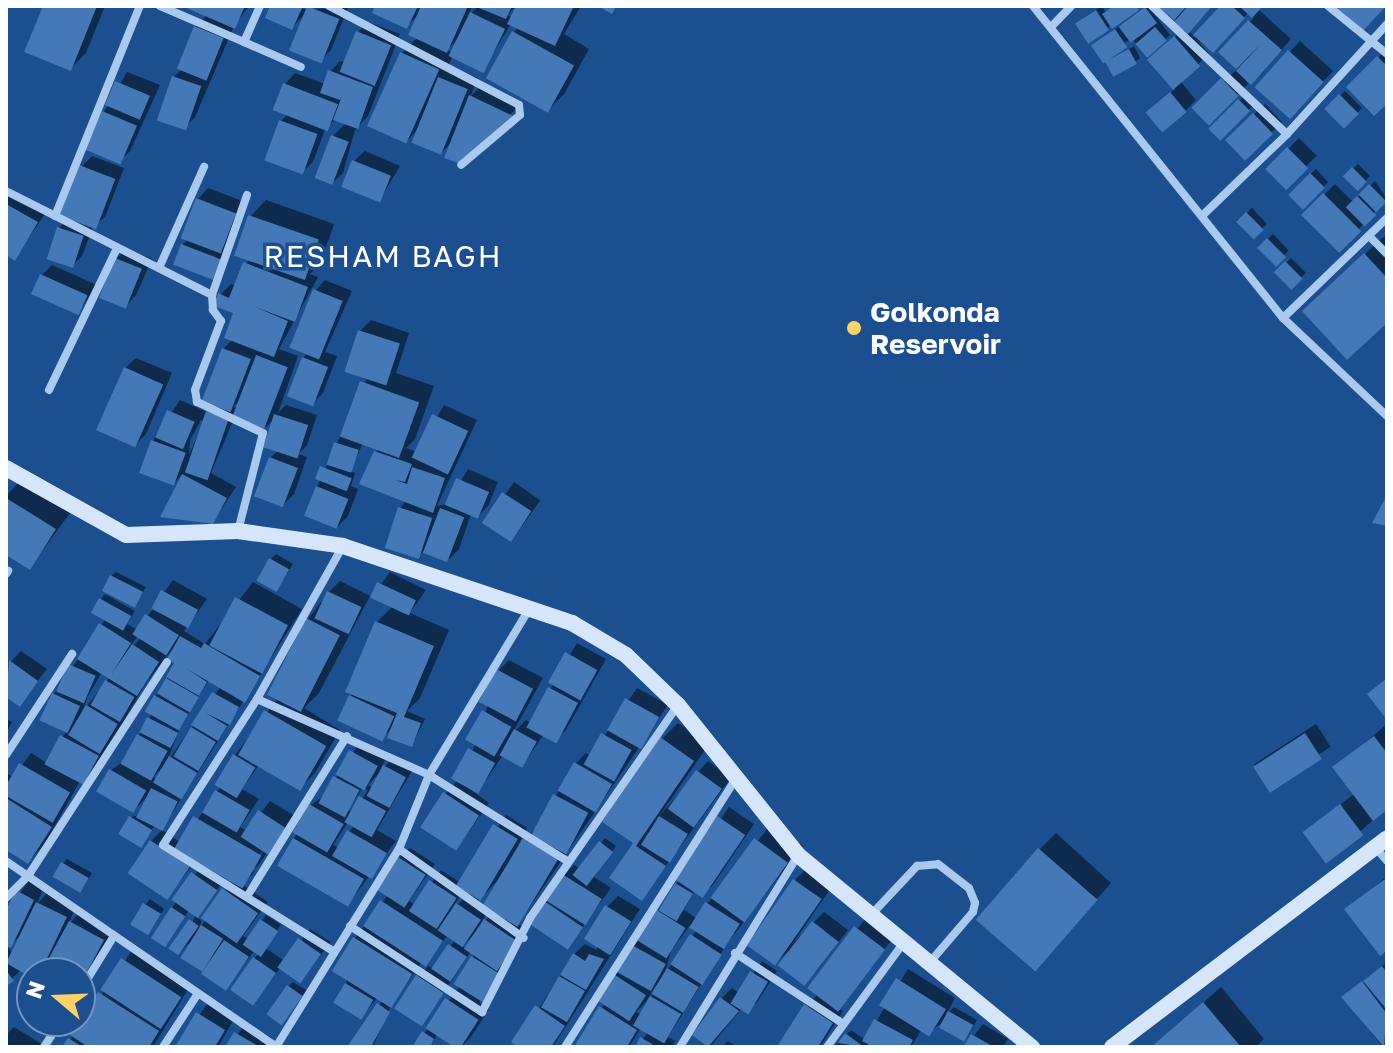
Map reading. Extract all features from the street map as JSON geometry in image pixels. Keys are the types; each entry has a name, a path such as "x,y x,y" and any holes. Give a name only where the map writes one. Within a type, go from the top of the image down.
{"street":[{"path":"55,216 140,6"},
{"path":"160,6 301,67"},
{"path":"244,42 260,6"},
{"path":"329,6 519,105 520,115 461,165"},
{"path":"1033,6 1204,214 1283,318 1387,416"},
{"path":"1051,27 1071,6"},
{"path":"1152,6 1287,134"},
{"path":"1328,6 1368,42 1387,54"},
{"path":"1204,214 1287,134 1387,24"},
{"path":"159,268 204,167"},
{"path":"6,191 212,295"},
{"path":"238,531 263,433 197,402 195,390 221,321 213,310 212,295 247,195"},
{"path":"1283,318 1387,218"},
{"path":"1369,236 1387,254"},
{"path":"49,390 117,248"},
{"path":"6,468 126,535 238,531 343,546 572,623 626,655 678,705 798,855 902,945 1032,1047"},
{"path":"333,951 248,895 163,845 257,699 343,546"},
{"path":"6,861 276,1047 399,849 429,775 531,607"},
{"path":"6,755 72,654"},
{"path":"6,898 28,876 167,662"},
{"path":"257,699 347,736 429,775 567,861"},
{"path":"350,926 482,1012 524,938 530,918 678,705"},
{"path":"248,895 347,736"},
{"path":"565,1047 735,780"},
{"path":"1112,1047 1381,843 1387,861"},
{"path":"399,849 524,938"},
{"path":"680,1047 798,855"},
{"path":"869,917 923,863 938,864 969,888 973,912 927,965"},
{"path":"96,965 114,936"},
{"path":"827,1047 902,945"},
{"path":"735,953 842,1023"},
{"path":"163,1047 197,995"}],"building":[{"path":"43,6 97,6 71,71 24,52"},
{"path":"182,6 245,6 235,29"},
{"path":"270,6 303,6 292,30 265,18"},
{"path":"307,6 339,19 321,64 289,51"},
{"path":"375,6 418,6 407,29 372,13"},
{"path":"421,6 468,6 447,53 408,35"},
{"path":"474,6 512,6 506,19"},
{"path":"516,6 574,6 555,46 507,24"},
{"path":"598,6 616,6 612,14"},
{"path":"1114,6 1136,6 1139,10 1112,29 1102,14"},
{"path":"1158,6 1187,6 1174,20"},
{"path":"1188,6 1212,6 1188,34 1174,22"},
{"path":"1220,6 1232,6 1245,18 1213,53 1193,35"},
{"path":"1239,6 1263,6 1252,18"},
{"path":"1334,6 1386,6 1362,32"},
{"path":"1145,7 1157,23 1131,43 1119,27"},
{"path":"1096,10 1109,30 1088,44 1075,24"},
{"path":"470,12 505,29 484,73 449,56"},
{"path":"1248,20 1282,50 1251,85 1236,71 1260,45 1236,69 1218,52"},
{"path":"194,26 224,38 206,81 177,69"},
{"path":"1155,27 1167,41 1147,58 1135,44"},
{"path":"1115,29 1127,47 1103,63 1091,45"},
{"path":"356,31 391,45 375,86 340,72"},
{"path":"512,31 574,65 548,113 486,78"},
{"path":"1174,36 1200,66 1173,90 1147,60"},
{"path":"1129,49 1137,64 1113,77 1105,62"},
{"path":"1288,50 1324,82 1290,119 1255,87"},
{"path":"400,52 439,69 406,143 367,126"},
{"path":"1377,56 1387,66 1387,104 1374,116 1346,87"},
{"path":"328,70 373,87 358,129 333,120 342,96 340,100 320,93"},
{"path":"172,76 201,86 186,131 157,120"},
{"path":"438,77 468,89 441,155 411,143"},
{"path":"1221,78 1239,96 1209,125 1191,108"},
{"path":"115,81 150,96 140,120 105,105"},
{"path":"283,83 338,104 328,131 273,110"},
{"path":"1170,92 1187,112 1162,132 1145,113"},
{"path":"1339,94 1359,114 1344,129 1324,109"},
{"path":"469,95 513,116 458,163 444,158"},
{"path":"1238,99 1250,111 1220,141 1208,129"},
{"path":"102,111 137,126 121,165 86,150"},
{"path":"1253,113 1273,134 1245,161 1225,140"},
{"path":"279,120 318,134 303,174 264,160"},
{"path":"331,135 349,142 332,185 315,178"},
{"path":"1287,147 1308,168 1286,190 1265,169"},
{"path":"352,160 391,176 380,203 341,187"},
{"path":"79,165 115,179 96,229 60,215"},
{"path":"1352,167 1367,182 1358,191 1343,176"},
{"path":"1310,173 1325,188 1303,210 1288,195"},
{"path":"1369,184 1387,202 1376,212 1358,195"},
{"path":"1323,193 1361,231 1339,253 1301,215"},
{"path":"1357,196 1376,215 1365,226 1346,207"},
{"path":"196,198 236,213 221,254 181,238"},
{"path":"6,204 38,222 15,261 6,255"},
{"path":"1246,212 1264,230 1254,240 1236,222"},
{"path":"248,215 319,239 305,280 234,256"},
{"path":"57,227 84,236 73,268 46,259"},
{"path":"1267,238 1286,257 1276,267 1257,248"},
{"path":"181,244 222,260 214,280 173,265"},
{"path":"1364,253 1387,278 1387,323 1347,360 1302,311"},
{"path":"115,258 142,269 126,309 99,298"},
{"path":"1285,261 1303,279 1291,290 1274,272"},
{"path":"243,262 308,287 295,322 253,306 288,321 274,357 224,338 233,313 214,306 218,293 229,298"},
{"path":"40,274 88,295 79,315 31,294"},
{"path":"313,289 343,301 319,359 289,347"},
{"path":"358,330 400,344 386,385 344,372"},
{"path":"222,348 251,359 231,412 202,401"},
{"path":"256,355 288,367 264,430 232,418"},
{"path":"302,357 328,367 313,406 287,396"},
{"path":"124,367 163,384 135,448 96,430"},
{"path":"360,381 419,403 399,458 340,436"},
{"path":"167,410 195,422 183,449 155,438"},
{"path":"206,411 229,419 208,480 185,472"},
{"path":"274,414 308,425 297,458 263,447"},
{"path":"432,414 468,431 448,474 412,458"},
{"path":"151,440 186,453 174,486 139,473"},
{"path":"334,442 359,450 351,473 327,465"},
{"path":"374,451 412,464 405,482 395,480 407,484 412,467 445,478 433,513 359,484"},
{"path":"269,457 298,468 283,507 254,496"},
{"path":"320,466 352,478 347,491 315,479"},
{"path":"182,474 227,498 213,524 160,517"},
{"path":"456,478 489,492 478,519 445,505"},
{"path":"316,486 348,499 336,529 304,516"},
{"path":"502,492 531,511 511,542 482,523"},
{"path":"1387,495 1387,526 1372,523"},
{"path":"6,498 56,529 30,570 6,555"},
{"path":"398,507 432,518 419,559 385,548"},
{"path":"440,508 464,517 447,562 423,553"},
{"path":"269,558 289,569 277,592 256,581"},
{"path":"110,575 143,592 135,608 102,591"},
{"path":"377,582 416,600 409,616 370,597"},
{"path":"161,590 198,610 188,628 151,609"},
{"path":"327,591 361,607 349,634 314,618"},
{"path":"235,597 288,625 262,674 209,646"},
{"path":"99,598 131,616 123,631 91,613"},
{"path":"145,614 179,635 166,656 132,634"},
{"path":"306,618 340,635 301,712 267,695"},
{"path":"375,621 434,646 404,717 421,723 412,747 387,738 397,713 345,692"},
{"path":"99,623 131,643 111,675 132,644 159,662 137,696 77,659"},
{"path":"180,636 201,648 204,643 260,676 245,703 187,669 207,682 199,696 166,677 174,663 167,659"},
{"path":"565,652 597,670 580,701 548,683"},
{"path":"9,660 38,681 20,707 6,697"},
{"path":"68,664 96,676 84,703 56,692"},
{"path":"496,669 533,689 516,721 479,702"},
{"path":"166,678 199,697 190,713 157,694"},
{"path":"1387,678 1387,720 1367,694"},
{"path":"105,680 134,697 120,722 90,705"},
{"path":"548,687 578,703 556,744 526,728"},
{"path":"212,692 239,707 230,725 206,713 227,726 218,741 191,725"},
{"path":"52,693 80,706 67,733 39,720"},
{"path":"154,695 188,714 179,731 145,712"},
{"path":"349,695 394,716 382,742 337,720"},
{"path":"625,698 659,717 641,749 607,730"},
{"path":"86,705 118,724 100,754 68,735"},
{"path":"264,710 326,746 300,791 238,755"},
{"path":"482,710 511,727 494,756 465,739"},
{"path":"147,717 178,733 170,748 139,732"},
{"path":"191,727 216,742 198,771 173,756"},
{"path":"514,729 537,742 522,768 499,755"},
{"path":"601,733 632,750 614,781 584,764"},
{"path":"1305,733 1322,759 1270,793 1253,767"},
{"path":"137,734 168,751 151,781 121,764"},
{"path":"60,735 99,756 83,785 45,764"},
{"path":"1374,736 1387,753 1387,810 1373,821 1332,767"},
{"path":"660,737 694,761 636,846 666,866 642,901 609,878 633,843 602,822"},
{"path":"468,748 495,763 478,794 451,779"},
{"path":"349,750 378,766 364,790 335,774"},
{"path":"233,754 255,767 237,798 214,785"},
{"path":"169,756 197,773 181,800 153,783"},
{"path":"574,762 612,784 596,813 558,791"},
{"path":"19,763 70,792 53,823 6,796 6,786"},
{"path":"383,765 406,777 390,808 367,796"},
{"path":"109,769 146,790 133,813 96,792"},
{"path":"696,770 722,789 694,828 668,809"},
{"path":"333,776 359,790 345,817 318,803"},
{"path":"151,788 178,802 163,831 136,817"},
{"path":"215,790 250,810 237,833 202,813"},
{"path":"443,792 479,815 456,851 420,827"},
{"path":"553,794 588,813 566,854 531,835"},
{"path":"359,796 386,811 372,837 344,822"},
{"path":"6,798 52,827 28,864 6,850"},
{"path":"309,804 344,824 327,853 292,833"},
{"path":"1340,804 1363,835 1326,863 1302,832"},
{"path":"258,810 286,828 268,855 241,837"},
{"path":"129,816 152,830 141,848 118,834"},
{"path":"193,816 261,856 242,888 174,849"},
{"path":"659,816 688,834 670,863 641,845"},
{"path":"717,816 745,835 703,898 675,879"},
{"path":"493,824 518,839 481,901 456,886"},
{"path":"347,830 387,853 372,879 332,856"},
{"path":"293,838 364,879 348,907 277,866"},
{"path":"523,838 558,859 517,927 482,906"},
{"path":"754,838 788,863 744,923 711,898"},
{"path":"150,840 190,867 167,900 128,873"},
{"path":"599,841 613,852 587,886 573,875"},
{"path":"1038,848 1098,900 1035,972 976,920"},
{"path":"398,857 426,875 404,908 377,890"},
{"path":"61,862 89,878 80,893 52,877"},
{"path":"191,872 217,890 198,918 171,900"},
{"path":"562,874 602,899 585,925 546,900"},
{"path":"793,879 822,899 775,965 747,945"},
{"path":"1385,879 1387,951 1380,956 1344,909"},
{"path":"429,880 457,898 437,929 409,911"},
{"path":"675,883 693,894 677,921 659,910"},
{"path":"222,888 258,913 237,944 201,918"},
{"path":"16,890 34,900 11,948 6,945 6,910"},
{"path":"380,900 443,941 426,967 363,926"},
{"path":"544,901 583,927 568,950 529,923"},
{"path":"36,902 67,917 48,957 16,957 16,969 6,963"},
{"path":"705,902 740,924 724,949 689,927"},
{"path":"143,903 161,914 148,935 130,924"},
{"path":"456,903 481,920 462,947 438,930"},
{"path":"605,905 631,921 610,955 584,939"},
{"path":"171,907 185,916 165,947 151,938"},
{"path":"655,909 686,928 666,959 636,940"},
{"path":"189,919 199,926 178,955 168,948"},
{"path":"260,919 278,931 261,957 243,945"},
{"path":"484,919 517,941 497,971 464,949"},
{"path":"69,921 104,940 95,957 50,957"},
{"path":"812,921 839,942 804,986 778,965"},
{"path":"201,925 223,939 202,972 180,958"},
{"path":"854,926 885,949 838,1012 807,988"},
{"path":"690,934 722,955 702,985 670,964"},
{"path":"353,937 412,974 391,1008 332,971"},
{"path":"298,938 321,954 300,984 277,967"},
{"path":"224,940 249,957 226,991 201,974"},
{"path":"448,944 467,957 450,982 431,969"},
{"path":"630,944 666,964 651,991 615,971"},
{"path":"573,953 585,961 589,954 604,959 586,990 560,975"},
{"path":"471,956 500,974 482,1002 454,984"},
{"path":"253,957 276,973 253,1006 230,990"},
{"path":"121,958 181,997 161,1029 100,990"},
{"path":"1382,966 1387,973 1387,1010 1363,981"},
{"path":"667,968 699,987 683,1013 652,994"},
{"path":"6,970 14,981 6,986"},
{"path":"750,971 768,982 748,1014 730,1004"},
{"path":"416,975 444,993 422,1027 394,1009"},
{"path":"615,975 646,995 629,1021 598,1001"},
{"path":"559,976 585,991 567,1022 541,1007"},
{"path":"896,978 946,1009 929,1036 879,1005"},
{"path":"1362,981 1387,1014 1384,1047 1341,997"},
{"path":"345,983 373,1000 361,1020 333,1003"},
{"path":"287,985 303,996 282,1025 266,1014"},
{"path":"98,992 159,1031 149,1047 88,1047 73,1037 96,1037"},
{"path":"650,996 681,1014 664,1043 633,1025"},
{"path":"720,997 739,1011 708,1047 692,1035"},
{"path":"445,998 479,1020 461,1047 454,1047 425,1028"},
{"path":"1203,1002 1241,1047 1151,1047"},
{"path":"377,1003 390,1012 371,1047 347,1047"},
{"path":"804,1004 833,1023 818,1047 778,1045"},
{"path":"535,1005 565,1026 551,1047 518,1047 511,1042"},
{"path":"599,1006 637,1030 627,1047 574,1047"},
{"path":"948,1011 973,1025 964,1042 939,1028"},
{"path":"196,1012 225,1030 215,1047 175,1047"},
{"path":"874,1019 913,1040 909,1047 873,1047 862,1041"},
{"path":"422,1031 434,1039 430,1047 412,1047"},
{"path":"234,1032 260,1047 225,1047"},
{"path":"845,1033 864,1047 838,1043"},
{"path":"971,1034 994,1047 963,1047"},
{"path":"640,1037 657,1047 635,1047"},
{"path":"68,1038 83,1047 62,1047"}],"place":[{"name":"Golkonda Reservoir","path":"854,328"}],"district":[{"name":"RESHAM BAGH","path":"383,256"}]}
